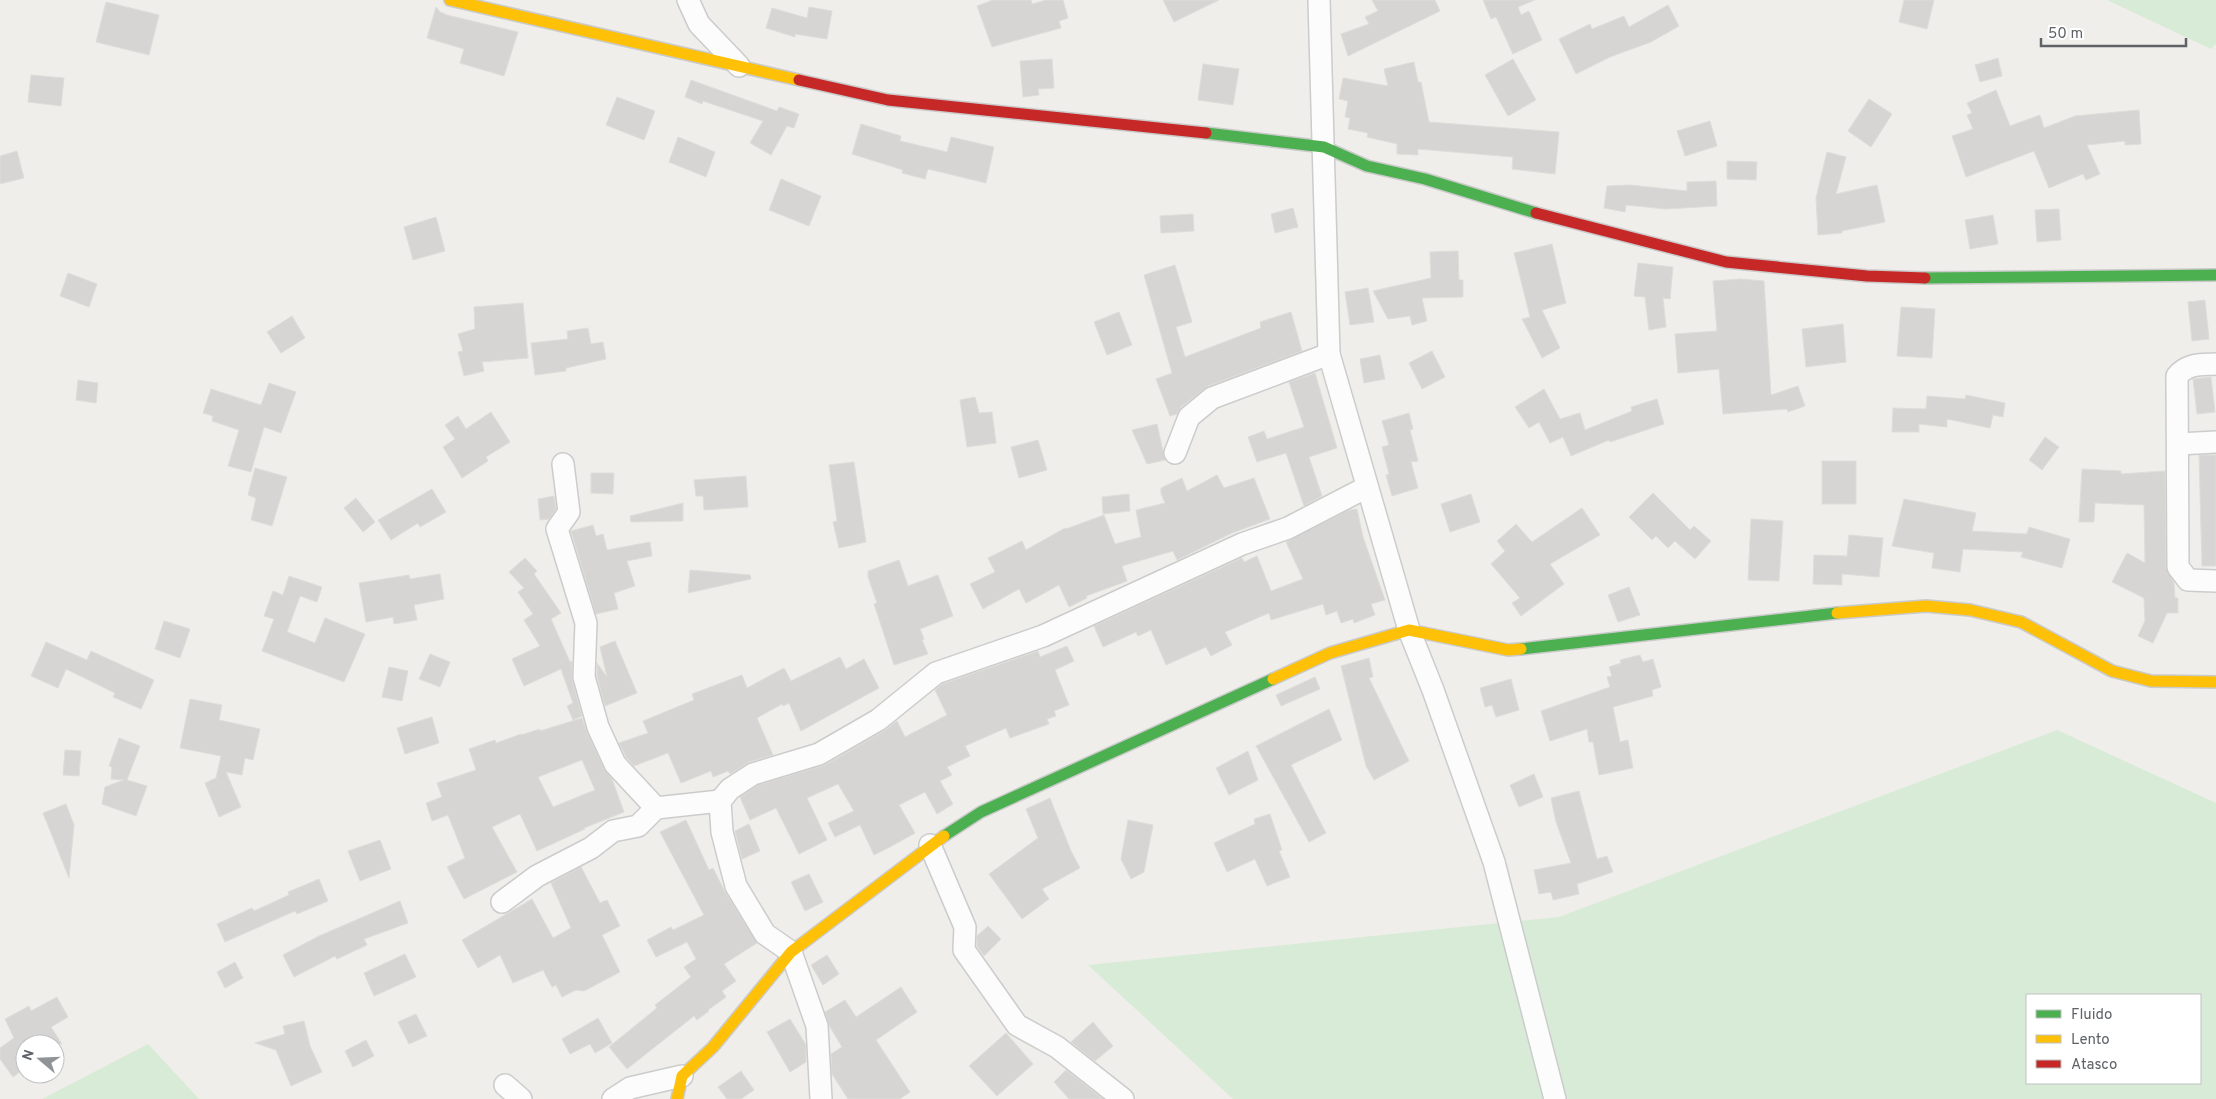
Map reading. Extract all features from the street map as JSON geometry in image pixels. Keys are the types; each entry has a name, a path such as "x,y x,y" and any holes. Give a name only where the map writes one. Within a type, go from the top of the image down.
{"street":[{"path":"450,0 888,100 1237,136 1324,147 1367,166 1425,179 1556,219 1726,262 1867,276 1960,279 2216,275"},
{"path":"688,0 699,24 739,66"},
{"path":"1319,0 1329,354 1409,630 1433,690 1494,862 1555,1099"},
{"path":"1175,453 1189,417 1212,398 1329,354"},
{"path":"2216,364 2195,365 2184,368 2177,376 2178,567 2188,580 2216,580"},
{"path":"2178,444 2216,442"},
{"path":"563,464 569,512 557,528 586,624 584,677 598,727 615,764 656,808"},
{"path":"821,1099 817,1026 791,952 765,934 736,886 722,832 720,801 730,789 753,774 819,754 878,720 936,673 1043,636 1242,544 1288,528 1366,487"},
{"path":"612,1099 630,1088 682,1076 713,1047 791,952 930,844 981,812 1321,657 1409,630 1508,650 1869,609 1926,606 1970,610 2021,622 2112,671 2151,681 2216,682"},
{"path":"502,902 537,876 590,848 613,831 638,826 656,808 720,801"},
{"path":"930,844 965,927 964,950 1017,1025 1057,1047 1123,1099"},
{"path":"677,1099 682,1076"}],"green space":[{"path":"2107,0 2216,0 2216,44 2211,49"},
{"path":"2057,730 2216,803 2216,1099 1233,1099 1088,965 1559,917"},
{"path":"148,1044 199,1099 42,1099"}],"building":[{"path":"993,0 1031,0 1032,4 1046,0 1063,0 1068,18 1059,21 1061,28 992,47 977,6"},
{"path":"1163,0 1219,0 1174,22"},
{"path":"1372,0 1435,0 1440,11 1348,56 1341,34 1369,24 1365,17 1378,11"},
{"path":"1483,0 1535,0 1518,7 1521,15 1529,11 1542,40 1513,54 1496,17 1491,19"},
{"path":"1904,0 1934,0 1927,29 1899,22"},
{"path":"106,2 159,15 149,55 96,42"},
{"path":"1668,5 1679,26 1651,42 1610,57 1576,74 1559,39 1590,24 1592,29 1624,16 1629,27"},
{"path":"436,7 440,12 447,15 518,32 504,76 460,63 464,49 427,38"},
{"path":"809,7 832,11 827,39 795,34 795,37 766,28 772,8 807,18"},
{"path":"1998,58 2002,76 1980,82 1975,65"},
{"path":"1052,59 1054,88 1038,89 1039,95 1023,97 1020,61"},
{"path":"1513,59 1536,100 1508,116 1485,75"},
{"path":"1414,62 1418,82 1421,82 1429,122 1559,132 1555,174 1512,169 1513,157 1418,149 1418,155 1397,154 1397,144 1367,137 1368,133 1348,129 1350,118 1345,117 1348,101 1339,99 1343,78 1388,86 1384,69"},
{"path":"1203,64 1239,69 1233,105 1198,100"},
{"path":"31,75 64,78 61,106 28,102"},
{"path":"691,80 777,111 779,107 799,114 794,128 787,126 771,155 750,143 763,121 703,101 702,104 685,97"},
{"path":"1996,90 2010,126 2040,115 2044,128 2075,116 2139,110 2141,144 2125,145 2125,141 2087,145 2100,174 2086,180 2083,174 2049,188 2034,151 1966,177 1952,136 1973,129 1967,115 1972,113 1967,103"},
{"path":"617,97 655,111 644,140 606,125"},
{"path":"1869,99 1892,114 1871,147 1848,131"},
{"path":"1710,121 1717,146 1685,156 1677,131"},
{"path":"861,124 901,136 900,141 947,152 951,137 994,147 986,183 928,169 925,179 902,173 903,170 852,154"},
{"path":"678,137 715,152 706,177 669,162"},
{"path":"17,151 24,178 0,184 0,156"},
{"path":"1827,152 1846,157 1836,194 1877,185 1885,222 1842,231 1842,233 1818,235 1816,198"},
{"path":"1727,161 1757,162 1756,180 1727,179"},
{"path":"781,179 821,196 809,226 769,210"},
{"path":"1716,181 1717,206 1666,209 1626,205 1625,212 1604,208 1607,186 1630,185 1687,191 1687,182"},
{"path":"1293,208 1298,227 1275,233 1271,214"},
{"path":"2059,209 2061,240 2037,242 2035,210"},
{"path":"1193,214 1194,231 1161,233 1160,216"},
{"path":"1993,215 1998,244 1970,249 1965,220"},
{"path":"436,217 445,251 413,260 404,227"},
{"path":"1552,244 1566,303 1542,310 1560,348 1542,358 1522,319 1530,317 1514,253"},
{"path":"1458,251 1459,280 1463,280 1463,297 1422,298 1427,321 1412,325 1410,316 1388,319 1373,291 1431,278 1430,252"},
{"path":"1638,263 1673,267 1670,299 1663,298 1666,327 1649,330 1645,297 1634,296"},
{"path":"1175,265 1192,322 1176,327 1185,357 1261,328 1260,322 1291,312 1302,351 1208,386 1181,407 1177,414 1170,416 1156,379 1172,373 1144,275"},
{"path":"68,273 97,284 89,307 60,296"},
{"path":"1741,279 1764,281 1771,395 1798,386 1805,406 1788,412 1787,409 1723,414 1719,369 1678,373 1675,334 1717,331 1713,281"},
{"path":"1368,288 1374,322 1350,325 1345,292"},
{"path":"2205,300 2209,339 2192,341 2188,302"},
{"path":"523,303 528,358 482,362 484,371 464,376 458,352 463,351 458,334 475,329 474,307"},
{"path":"1901,307 1935,309 1932,358 1897,356"},
{"path":"1119,312 1132,345 1107,355 1094,322"},
{"path":"292,316 305,338 281,353 267,332"},
{"path":"1843,324 1846,362 1806,367 1802,329"},
{"path":"588,328 591,344 603,342 606,359 566,368 566,371 535,375 531,343 568,339 567,331"},
{"path":"1432,351 1445,377 1422,389 1409,363"},
{"path":"1380,355 1385,379 1364,383 1360,359"},
{"path":"1315,373 1337,448 1309,457 1322,496 1304,506 1286,453 1257,462 1248,437 1264,431 1267,439 1304,427 1289,382"},
{"path":"2211,377 2215,412 2197,414 2193,379"},
{"path":"78,380 98,383 96,403 76,400"},
{"path":"269,383 296,392 281,433 264,427 251,472 228,466 239,430 212,421 213,416 203,413 211,389 261,405"},
{"path":"1544,389 1560,419 1580,413 1585,430 1632,411 1631,407 1657,399 1664,424 1610,442 1609,440 1571,456 1563,437 1550,443 1539,422 1529,428 1515,407"},
{"path":"1966,395 2005,403 2003,417 1993,415 1990,428 1947,419 1947,427 1919,424 1919,432 1892,432 1893,408 1926,409 1927,396 1965,399"},
{"path":"975,397 979,413 992,412 996,443 967,447 960,400"},
{"path":"491,412 510,442 486,457 488,461 462,478 443,447 455,439 445,425 458,416 466,429"},
{"path":"1409,413 1413,429 1410,430 1418,461 1411,462 1418,488 1392,496 1386,475 1389,474 1382,447 1389,445 1382,421"},
{"path":"1157,424 1165,460 1147,464 1132,430"},
{"path":"2045,437 2059,447 2042,470 2029,460"},
{"path":"1038,440 1047,470 1019,478 1011,447"},
{"path":"2199,455 2216,455 2216,566 2202,566"},
{"path":"1822,461 1856,461 1856,504 1822,504"},
{"path":"854,462 866,542 839,548 833,522 837,521 829,465"},
{"path":"255,468 287,477 272,526 251,520 256,498 248,495"},
{"path":"2082,469 2121,471 2121,474 2165,471 2166,567 2174,583 2175,598 2178,598 2178,613 2167,613 2153,643 2138,636 2145,621 2144,598 2112,582 2127,553 2145,563 2144,505 2095,503 2094,522 2079,522"},
{"path":"591,473 614,473 613,494 591,493"},
{"path":"1217,475 1224,488 1254,478 1270,519 1232,533 1177,560 1173,551 1122,566 1127,581 1086,596 1087,598 1069,607 1059,585 1026,603 1019,589 983,609 970,584 995,572 988,558 1022,541 1026,550 1065,528 1104,515 1115,544 1141,537 1136,510 1165,503 1161,494 1161,488 1182,478 1187,491"},
{"path":"746,476 748,507 704,510 703,496 696,496 694,480"},
{"path":"432,489 446,512 420,527 418,523 391,540 378,520"},
{"path":"1653,493 1690,530 1694,526 1711,541 1695,559 1675,541 1668,548 1656,536 1652,540 1629,517"},
{"path":"1129,494 1130,511 1103,514 1102,497"},
{"path":"1471,494 1480,522 1450,532 1441,504"},
{"path":"554,496 556,509 549,519 540,520 538,499"},
{"path":"356,498 375,522 363,532 344,508"},
{"path":"1904,499 1976,513 1972,531 2027,534 2029,527 2070,539 2062,568 2021,557 2023,552 1963,549 1960,572 1932,568 1934,553 1892,546"},
{"path":"683,503 683,521 631,522 630,516"},
{"path":"1582,508 1600,535 1550,564 1564,584 1521,616 1512,603 1520,598 1491,564 1505,551 1497,541 1516,524 1532,542"},
{"path":"1357,509 1363,537 1385,600 1371,604 1375,615 1354,623 1353,619 1341,623 1337,611 1326,615 1323,604 1271,620 1269,613 1225,632 1232,645 1211,656 1206,647 1166,665 1151,630 1138,636 1136,632 1103,647 1094,626 1242,558 1244,562 1257,556 1271,591 1303,579 1286,542 1349,510"},
{"path":"1751,519 1783,521 1779,581 1748,580"},
{"path":"593,525 596,536 603,534 607,550 650,542 652,556 627,561 635,586 614,593 618,609 596,614 571,531"},
{"path":"1849,535 1883,538 1879,577 1842,574 1842,585 1813,584 1814,555 1847,556"},
{"path":"525,558 537,571 534,574 561,613 551,619 570,662 572,661 572,680 582,716 573,720 567,706 573,703 561,669 524,686 512,659 540,646 524,620 533,614 518,592 524,588 509,572"},
{"path":"899,560 908,586 938,575 953,616 920,629 928,654 894,665 874,604 877,603 868,577 868,571"},
{"path":"690,570 750,575 751,579 688,593"},
{"path":"440,574 444,599 414,605 417,620 394,624 393,617 366,622 359,583 409,575 410,579"},
{"path":"289,576 322,587 317,602 300,596 287,632 315,643 325,618 365,634 344,682 262,651 274,619 264,616 273,591 283,595"},
{"path":"1629,587 1640,615 1618,622 1608,595"},
{"path":"164,621 190,629 180,658 155,649"},
{"path":"615,641 637,693 605,706 597,676 597,663 607,677 600,647"},
{"path":"46,642 87,660 91,651 154,680 141,709 113,697 115,693 66,669 58,688 31,676"},
{"path":"1067,646 1074,661 1055,670 1069,705 1054,711 1056,716 1047,719 1049,724 1010,738 1006,728 965,746 970,756 947,767 952,775 940,781 953,804 937,814 925,792 899,805 915,833 890,847 874,855 860,825 835,837 828,823 854,811 838,784 807,798 827,840 799,854 776,808 750,820 740,797 758,785 825,765 884,731 897,721 905,737 947,715 935,690 942,684 1038,651 1040,657"},
{"path":"430,654 450,662 440,687 419,679"},
{"path":"1640,655 1643,662 1653,659 1661,687 1652,690 1653,696 1613,707 1620,742 1628,740 1633,768 1599,775 1593,742 1589,742 1587,729 1550,741 1541,711 1610,687 1607,677 1612,676 1609,667 1621,663 1620,660"},
{"path":"840,657 846,669 864,659 879,688 801,731 789,703 783,706 782,704 757,718 773,755 749,762 730,774 728,771 713,777 711,771 681,783 668,753 634,766 626,757 619,743 648,733 643,721 694,700 692,694 742,675 747,688 784,668 791,681"},
{"path":"1369,658 1373,677 1369,678 1409,761 1374,780 1366,766 1341,666"},
{"path":"389,667 408,671 402,701 382,697"},
{"path":"1315,677 1320,689 1281,706 1276,695"},
{"path":"1511,679 1519,710 1496,717 1492,705 1485,707 1480,688"},
{"path":"190,699 222,705 219,720 260,729 253,760 245,758 242,775 226,772 241,807 219,817 205,783 216,778 221,756 180,748"},
{"path":"1329,709 1342,740 1291,765 1326,833 1309,842 1256,746"},
{"path":"432,717 439,743 405,754 397,728"},
{"path":"582,718 604,769 612,779 624,812 584,828 537,851 520,814 492,827 517,872 464,899 447,867 465,858 448,815 432,821 426,803 442,797 437,783 476,770 469,749 495,740 496,743 521,734 540,729 540,731","holes":["582,760 595,790 553,807 538,777"]},
{"path":"119,738 140,746 127,780 147,786 136,816 102,804 105,787 124,780 111,779 112,767 109,766"},
{"path":"65,750 81,751 79,776 63,775"},
{"path":"1248,751 1258,780 1229,795 1216,768"},
{"path":"1534,774 1543,797 1519,807 1510,785"},
{"path":"1579,791 1597,859 1607,856 1613,872 1577,884 1579,894 1553,900 1551,892 1539,894 1534,870 1571,863 1556,822 1551,798"},
{"path":"1050,798 1071,851 1080,868 1042,889 1049,899 1022,919 989,874 1038,838 1026,809"},
{"path":"66,804 74,825 69,878 43,813"},
{"path":"1270,814 1282,850 1279,851 1290,877 1267,886 1255,859 1227,872 1214,843 1255,824 1254,819"},
{"path":"686,820 709,870 713,868 725,892 757,943 724,964 736,981 722,991 726,997 697,1020 694,1016 627,1069 609,1047 657,1008 655,1005 691,977 684,967 696,959 687,942 656,957 647,940 671,927 673,930 704,915 660,832"},
{"path":"1128,820 1153,825 1144,872 1131,879 1121,859"},
{"path":"749,824 760,851 742,859 735,831"},
{"path":"380,840 391,869 360,881 348,851"},
{"path":"581,867 600,903 607,900 620,926 602,935 620,972 584,991 576,990 562,997 556,985 552,987 543,970 513,983 500,955 478,968 462,940 532,899 553,938 571,928 551,883"},
{"path":"809,874 823,902 805,911 791,882"},
{"path":"319,879 328,901 297,914 295,911 225,942 217,924 252,908 254,911 289,895 288,892"},
{"path":"400,901 408,923 364,939 367,945 337,959 335,956 294,977 283,955 319,936"},
{"path":"988,926 1001,939 984,956 977,946 977,936"},
{"path":"405,954 416,977 374,996 364,973"},
{"path":"827,955 839,974 823,985 811,965"},
{"path":"235,962 243,978 225,988 217,972"},
{"path":"901,987 917,1012 876,1040 910,1092 900,1099 848,1099 832,1074 831,1054 842,1047 830,1027 825,1012 845,1000 856,1017"},
{"path":"57,997 68,1017 51,1027 56,1034 15,1034 15,1076 13,1077 0,1059 0,1048 14,1038 5,1019 29,1006 31,1011"},
{"path":"416,1014 427,1036 409,1044 398,1022"},
{"path":"598,1018 612,1043 595,1053 590,1044 570,1054 562,1039"},
{"path":"790,1019 806,1045 806,1062 790,1072 767,1032"},
{"path":"304,1021 310,1046 322,1072 291,1086 276,1050 255,1043 285,1034 283,1026"},
{"path":"1093,1022 1113,1046 1095,1061 1071,1042"},
{"path":"1006,1033 1033,1064 997,1096 969,1066"},
{"path":"366,1040 374,1056 353,1067 345,1051"},
{"path":"1066,1070 1103,1099 1069,1099 1054,1082"},
{"path":"741,1071 754,1090 741,1099 727,1099 718,1087"}],"traffic: fast":[{"path":"1206,133 1324,147 1367,166 1425,179 1536,213"},
{"path":"1925,278 2216,275"},
{"path":"1521,649 1837,613"},
{"path":"944,836 981,812 1273,679"}],"traffic: slow":[{"path":"450,0 799,80"},
{"path":"1837,613 1926,606 1970,610 2021,622 2112,671 2151,681 2216,682"},
{"path":"1273,679 1330,653 1409,630 1508,650 1521,649"},
{"path":"677,1099 682,1076 713,1047 791,952 944,836"}],"traffic: jam":[{"path":"799,80 888,100 1206,133"},
{"path":"1536,213 1726,262 1867,276 1925,278"}]}
